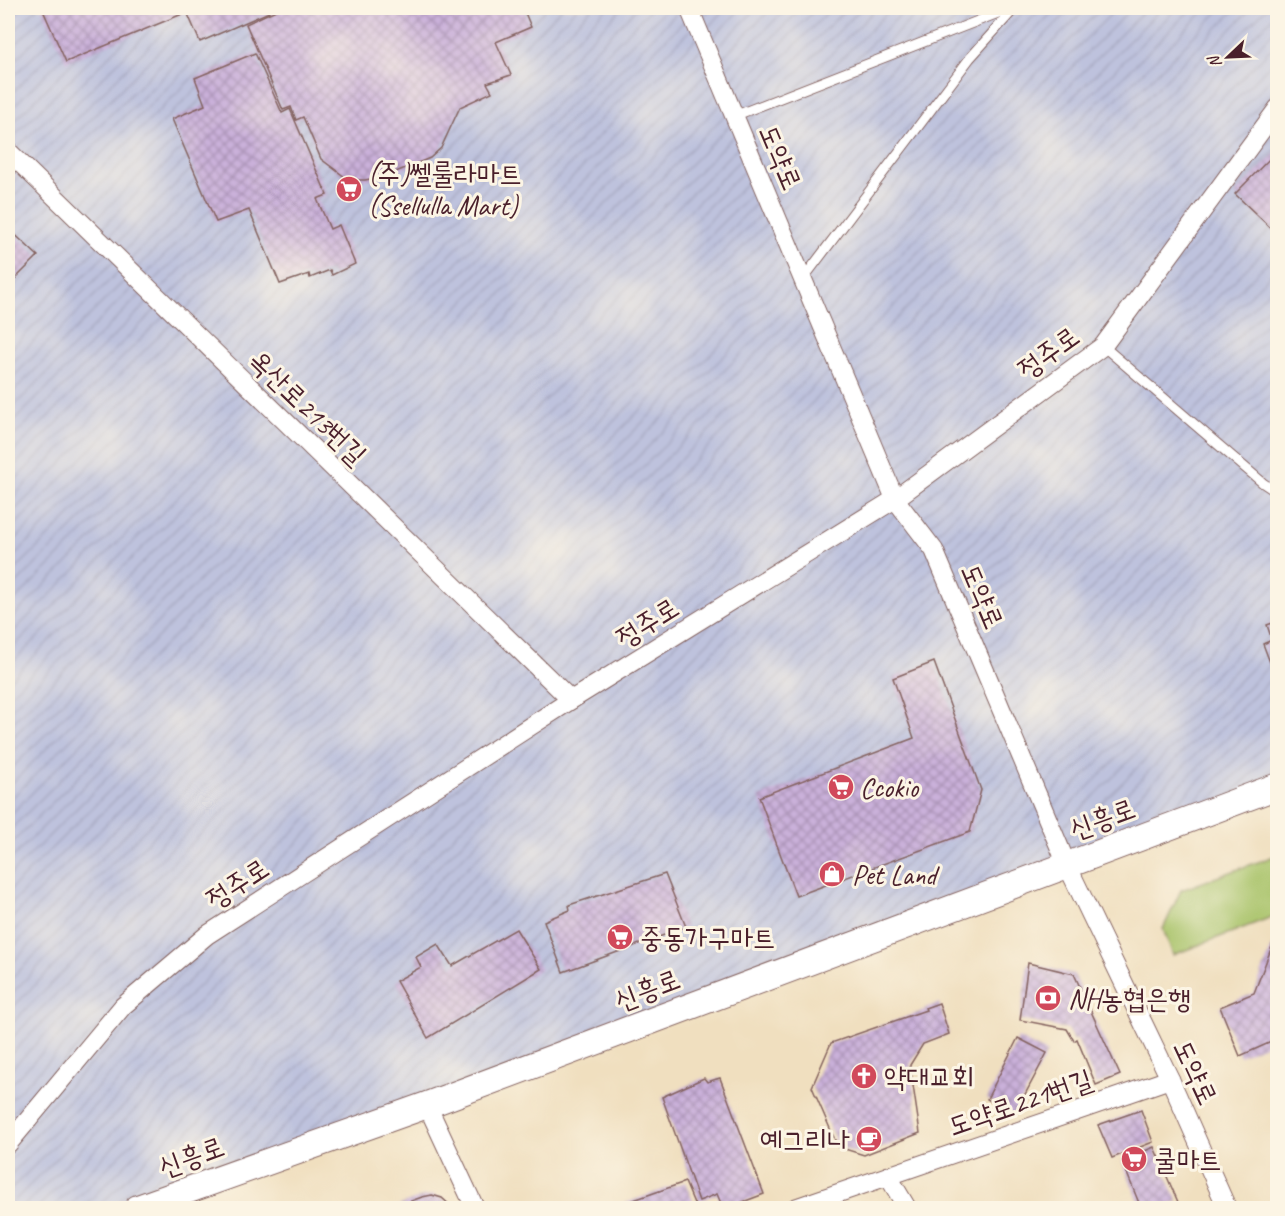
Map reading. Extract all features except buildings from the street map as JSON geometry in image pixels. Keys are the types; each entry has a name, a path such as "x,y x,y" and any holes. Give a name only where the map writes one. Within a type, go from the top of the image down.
{"street":[{"name":"도약로","path":"689,8 895,499 934,550 1067,865 1170,1079 1227,1209"},
{"name":"정주로","path":"8,1144 123,1006 207,935 571,700 895,499 1102,346 1278,108"},
{"name":"옥산로213번길","path":"8,151 571,700"},
{"name":"신흥로","path":"138,1209 427,1105 1278,786"},
{"name":"도약로221번길","path":"795,1209 1170,1079"},
{"path":"427,1105 475,1209"},
{"path":"888,1176 907,1209"}],"lane":[{"path":"734,116 1013,8"},
{"path":"803,279 970,58 1013,8"},
{"path":"1102,346 1263,483 1278,493"}],"shaded area":[{"path":"8,8 1277,8 1277,786 130,1208 8,1208"}],"green space":[{"path":"1277,855 1277,915 1173,955 1163,929 1181,890"}],"place":[{"name":"(주)쎌룰라마트 (Ssellulla Mart)","path":"349,189"},
{"name":"Ccokio","path":"841,787"},
{"name":"Pet Land","path":"832,874"},
{"name":"중동가구마트","path":"620,937"},
{"name":"NH농협은행","path":"1048,998"},
{"name":"약대교회","path":"864,1076"},
{"name":"예그리나","path":"869,1139"},
{"name":"쿨마트","path":"1134,1159"}]}
